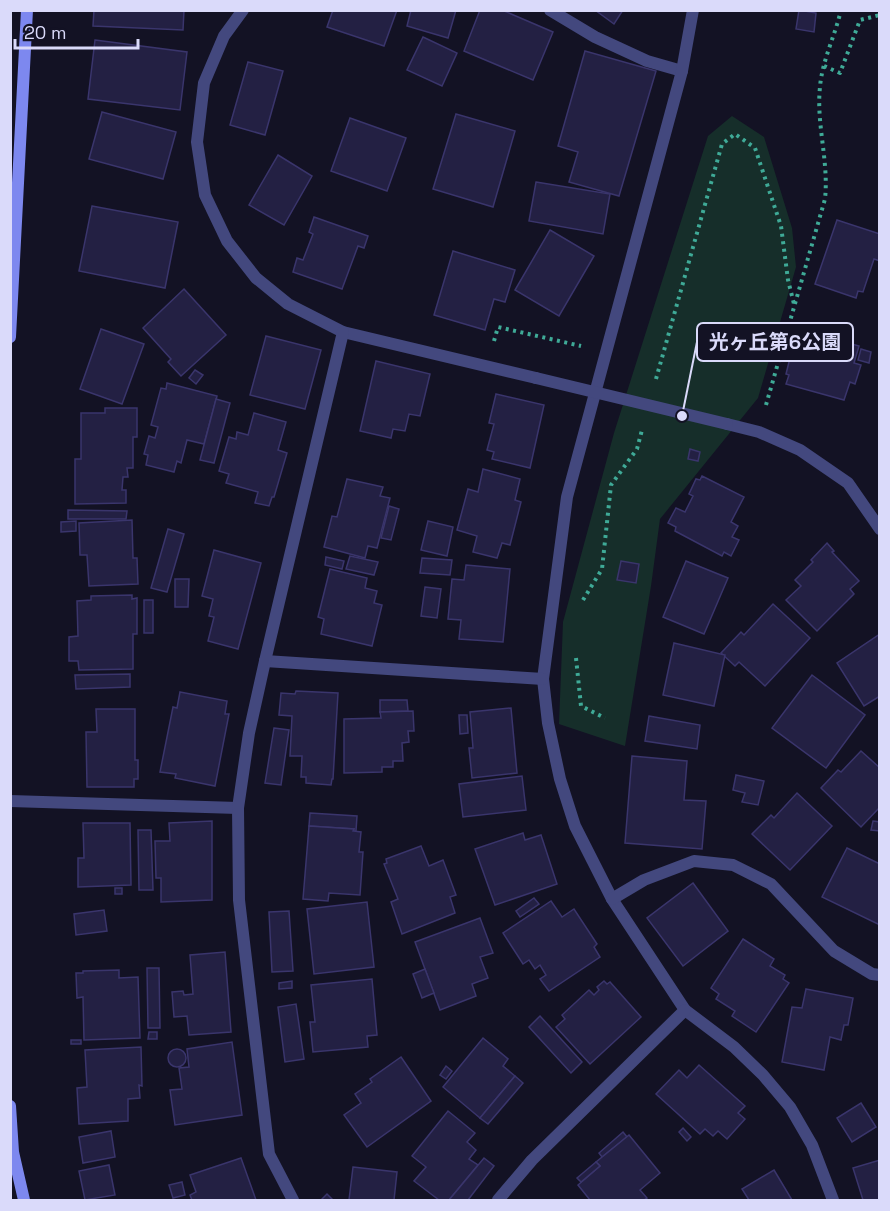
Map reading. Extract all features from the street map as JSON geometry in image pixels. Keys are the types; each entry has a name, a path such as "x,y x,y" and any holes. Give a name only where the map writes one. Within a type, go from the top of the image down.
{"street":[{"path":"10,337 27,10"},
{"path":"243,10 224,36 204,83 197,142 205,195 227,242 255,278 288,304 343,332 759,432 800,450 848,483 879,529"},
{"path":"550,10 595,37 636,57 682,71"},
{"path":"693,10 682,71 567,497 543,679 548,723 560,779 575,826 612,899 686,1010 734,1047 763,1075 790,1107 812,1145 833,1200"},
{"path":"293,1200 269,1154 239,900 238,808 249,733 343,332"},
{"path":"265,661 543,679"},
{"path":"10,801 238,808"},
{"path":"612,899 644,880 694,861 733,865 771,884 834,951 872,974 879,975"},
{"path":"498,1200 532,1161 686,1010"},
{"path":"10,1106 13,1152 24,1200"}],"path":[{"path":"759,432 825,198 827,178 819,110 820,85 841,10"},
{"path":"824,66 840,73 860,20 879,15"},
{"path":"755,148 781,226 788,280 794,304"},
{"path":"503,343 493,341 498,327 582,346"}],"green space":[{"path":"732,116 764,137 792,228 796,267 758,398 660,519 625,746 559,724 563,622 614,433 708,136"}],"building":[{"path":"94,10 184,10 183,30 93,26"},
{"path":"333,10 397,10 384,46 327,27"},
{"path":"411,10 456,10 448,38 407,26"},
{"path":"480,10 502,10 553,32 533,80 464,51"},
{"path":"595,10 623,10 614,24"},
{"path":"799,10 816,13 814,32 796,29"},
{"path":"423,37 457,53 442,86 407,70"},
{"path":"95,40 187,52 180,110 88,99"},
{"path":"585,51 656,71 619,196 569,182 578,152 558,146"},
{"path":"248,62 283,71 265,135 230,125"},
{"path":"102,112 176,132 163,179 89,159"},
{"path":"456,114 515,131 493,207 433,189"},
{"path":"350,118 406,138 387,191 331,171"},
{"path":"278,155 312,176 284,225 249,205"},
{"path":"536,182 610,194 603,234 529,221"},
{"path":"92,206 178,222 165,288 79,271"},
{"path":"314,217 368,236 364,248 358,246 342,289 293,272 297,258 303,260 313,234 309,232"},
{"path":"837,220 880,234 880,261 874,259 863,292 858,291 856,298 815,284"},
{"path":"550,230 594,256 559,316 515,290"},
{"path":"453,251 515,270 505,302 494,299 485,330 434,315"},
{"path":"184,289 226,335 181,376 168,362 171,359 143,328"},
{"path":"101,329 144,344 122,404 80,389"},
{"path":"802,330 859,346 854,363 861,365 855,384 850,382 844,400 786,384 789,375 786,374 795,338 799,339"},
{"path":"266,336 321,350 305,409 250,395"},
{"path":"861,349 871,352 869,363 858,360"},
{"path":"376,361 430,374 420,416 409,414 405,431 393,429 391,438 360,431"},
{"path":"195,370 203,375 196,384 189,378"},
{"path":"167,383 217,396 204,444 187,440 181,463 177,461 174,472 146,465 148,455 144,454 149,436 155,438 158,427 151,425 161,388 166,389"},
{"path":"496,394 544,405 530,468 492,459 494,452 487,450 494,424 489,423"},
{"path":"216,399 230,403 214,463 200,460"},
{"path":"105,408 137,408 137,437 133,437 133,468 127,468 128,477 123,477 122,490 126,490 126,503 75,504 75,459 81,459 81,413 105,413"},
{"path":"254,413 286,422 278,450 287,453 274,497 269,506 255,503 258,492 226,483 229,474 219,471 229,437 236,439 237,432 248,435"},
{"path":"690,449 700,452 698,461 688,459"},
{"path":"483,469 520,479 515,500 521,502 510,545 502,543 497,558 473,552 477,536 457,530 468,489 478,492"},
{"path":"702,476 744,497 731,522 738,526 732,537 739,540 731,556 724,552 722,556 675,531 676,527 668,523 676,508 685,512 693,496 689,494 696,479 700,480"},
{"path":"347,479 383,487 380,496 390,498 377,548 368,546 365,558 324,547 332,516 337,517"},
{"path":"389,506 399,509 391,540 381,538"},
{"path":"68,510 127,511 126,519 68,519"},
{"path":"132,520 133,558 137,558 138,584 89,586 87,555 80,555 79,523"},
{"path":"76,521 76,531 61,532 61,522"},
{"path":"428,521 453,527 447,556 421,550"},
{"path":"168,529 184,534 167,592 151,588"},
{"path":"827,543 834,551 832,552 859,581 850,589 854,594 817,631 786,600 801,586 795,580 813,562 811,560"},
{"path":"214,550 261,563 238,649 208,641 214,617 209,616 213,599 202,596"},
{"path":"350,556 378,562 374,575 346,569"},
{"path":"326,557 344,561 342,569 325,565"},
{"path":"422,558 452,560 450,575 420,573"},
{"path":"621,561 639,564 636,583 617,580"},
{"path":"686,561 728,578 704,634 663,617"},
{"path":"466,565 510,569 503,642 459,639 461,620 448,619 452,579 464,580"},
{"path":"330,569 367,578 365,588 377,591 374,603 382,605 372,646 321,634 324,619 318,617"},
{"path":"175,579 189,579 188,607 175,607"},
{"path":"425,587 441,589 437,618 421,616"},
{"path":"132,595 132,599 137,598 137,634 133,634 133,669 79,670 78,661 69,661 69,637 78,636 77,601 91,600 91,596"},
{"path":"144,600 153,600 153,633 144,633"},
{"path":"773,604 810,638 765,686 739,662 735,666 721,653 741,632 744,635"},
{"path":"880,634 880,696 864,706 837,663"},
{"path":"674,643 725,655 714,706 663,695"},
{"path":"130,674 130,687 76,689 75,675"},
{"path":"812,675 865,715 826,768 772,728"},
{"path":"296,691 338,693 331,785 306,783 306,777 301,777 302,756 290,756 292,716 279,715 281,693 295,694"},
{"path":"180,692 227,701 225,714 229,714 215,786 175,778 176,774 160,772 173,707 177,708"},
{"path":"380,700 407,700 408,711 380,712"},
{"path":"511,708 517,773 472,778 469,748 473,748 470,712"},
{"path":"96,709 135,709 135,760 138,760 138,779 134,779 134,787 87,787 86,732 97,732"},
{"path":"413,711 414,731 408,731 409,742 402,743 403,761 393,761 393,767 382,767 382,772 344,773 344,719 381,718 380,712"},
{"path":"459,715 467,715 468,733 460,734"},
{"path":"649,716 700,725 697,749 645,741"},
{"path":"274,728 289,730 281,785 265,783"},
{"path":"861,751 880,768 880,807 861,827 821,788 838,770 841,772"},
{"path":"632,756 687,761 684,800 706,801 702,849 625,843"},
{"path":"736,775 764,781 758,805 742,802 745,793 733,790"},
{"path":"522,776 526,810 463,817 459,784"},
{"path":"797,793 832,826 790,870 752,834 771,815 774,818"},
{"path":"310,813 357,816 356,831 309,826"},
{"path":"212,821 212,900 161,902 161,878 156,878 155,841 170,841 169,823"},
{"path":"873,821 880,822 880,831 871,830"},
{"path":"83,823 130,823 131,885 78,887 78,858 84,858"},
{"path":"309,826 354,829 353,831 361,832 359,852 363,852 360,895 329,893 328,901 303,899"},
{"path":"138,830 151,830 153,890 139,890"},
{"path":"523,833 525,840 541,835 557,884 495,905 475,849"},
{"path":"421,846 429,866 443,860 456,895 450,897 455,913 402,934 391,902 398,899 384,864 387,863 386,859"},
{"path":"847,848 880,864 880,925 822,897"},
{"path":"693,883 728,931 683,966 647,918"},
{"path":"115,888 122,888 122,894 115,894"},
{"path":"534,898 539,904 520,917 516,911"},
{"path":"551,901 562,917 574,909 597,944 594,947 600,957 549,991 540,979 546,975 540,965 535,969 529,960 523,964 503,933"},
{"path":"367,902 374,967 314,974 307,909"},
{"path":"104,910 107,931 76,935 74,914"},
{"path":"289,911 293,971 272,972 269,912"},
{"path":"480,918 493,953 480,957 488,978 472,984 476,996 440,1010 415,942"},
{"path":"743,939 774,959 770,966 785,975 783,979 789,983 756,1032 732,1016 735,1011 716,999 719,994 711,988"},
{"path":"225,952 231,1032 189,1035 187,1016 174,1017 172,992 183,991 184,995 193,994 190,955"},
{"path":"147,968 159,968 160,1028 148,1028"},
{"path":"425,969 434,993 422,998 413,974"},
{"path":"119,970 119,978 138,977 140,1038 84,1040 83,997 77,998 76,973"},
{"path":"372,979 377,1035 367,1036 368,1047 313,1052 310,1022 315,1022 311,985"},
{"path":"292,981 292,988 279,989 279,983"},
{"path":"604,981 607,984 610,982 641,1017 590,1064 556,1027 565,1019 562,1015 589,990 594,995 599,990 597,987"},
{"path":"806,989 853,998 848,1025 844,1025 841,1040 830,1037 824,1070 782,1062 792,1007 802,1008"},
{"path":"296,1004 304,1059 285,1062 278,1007"},
{"path":"540,1016 582,1062 571,1073 529,1027"},
{"path":"149,1032 157,1032 157,1039 148,1039"},
{"path":"483,1038 508,1059 503,1066 515,1076 480,1118 443,1087"},
{"path":"71,1040 81,1040 81,1044 71,1044"},
{"path":"232,1042 242,1115 175,1125 170,1090 182,1089 179,1068 189,1067 187,1049"},
{"path":"141,1047 140,1098 128,1099 128,1121 79,1124 77,1088 87,1087 85,1050"},
{"path":"177,1049 183,1052 186,1058 183,1064 177,1067 171,1064 168,1058 171,1052"},
{"path":"401,1057 431,1101 367,1147 344,1115 361,1103 355,1094 372,1082 370,1079"},
{"path":"699,1065 745,1106 738,1113 745,1119 727,1139 718,1131 713,1136 705,1129 700,1134 656,1094 679,1070 687,1078"},
{"path":"446,1066 452,1071 446,1079 440,1075"},
{"path":"515,1076 523,1083 488,1124 480,1118"},
{"path":"861,1103 876,1127 852,1142 837,1118"},
{"path":"448,1111 475,1133 467,1142 476,1150 469,1159 478,1165 449,1200 439,1200 414,1181 426,1167 412,1156"},
{"path":"683,1128 691,1137 687,1141 679,1132"},
{"path":"111,1131 115,1157 83,1163 79,1137"},
{"path":"623,1132 627,1137 602,1157 599,1153"},
{"path":"629,1135 660,1173 640,1190 647,1198 644,1200 590,1200 578,1185 600,1166 596,1162"},
{"path":"241,1158 256,1200 192,1200 190,1195 196,1192 190,1175"},
{"path":"484,1158 494,1166 468,1200 449,1200"},
{"path":"880,1160 880,1200 863,1200 853,1168"},
{"path":"596,1162 600,1166 581,1182 577,1178"},
{"path":"109,1165 115,1195 85,1200 79,1171"},
{"path":"353,1167 397,1172 394,1200 349,1200"},
{"path":"774,1170 792,1200 749,1200 742,1189"},
{"path":"182,1182 185,1195 173,1198 169,1185"},
{"path":"327,1194 333,1200 321,1200"}],"place":[{"name":"光ヶ丘第6公園","path":"682,416"}]}
